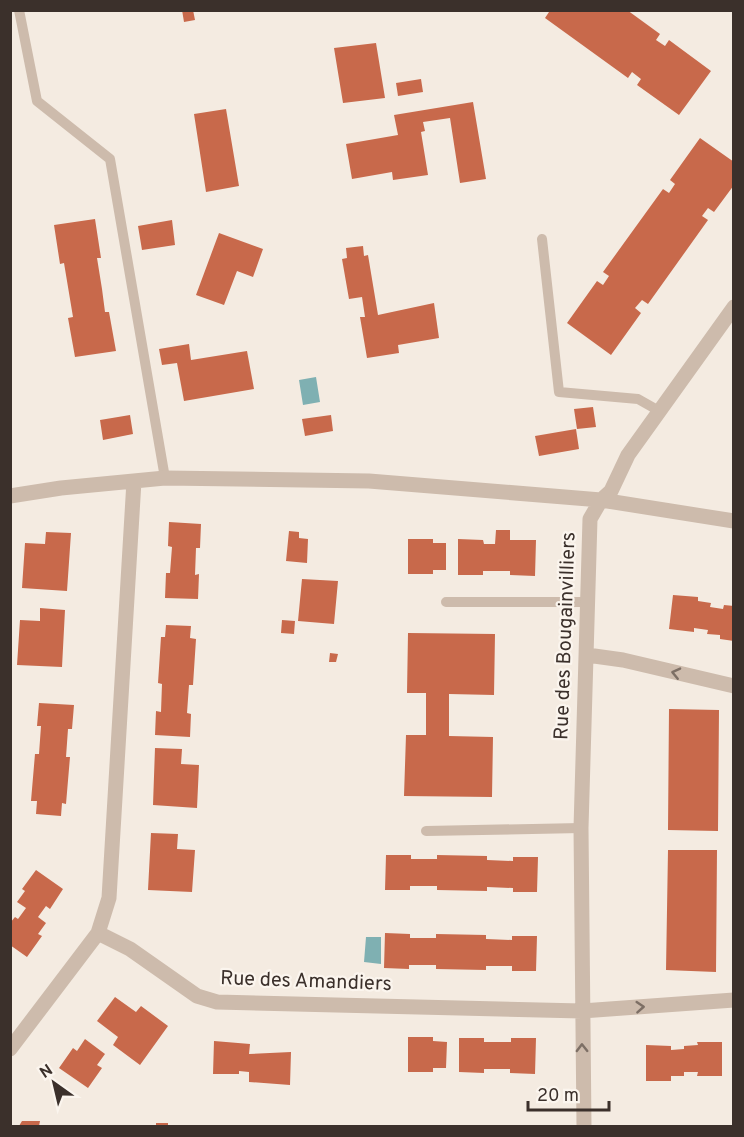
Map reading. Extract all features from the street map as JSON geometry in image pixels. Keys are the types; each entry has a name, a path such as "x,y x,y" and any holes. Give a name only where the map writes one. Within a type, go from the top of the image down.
{"street":[{"name":"Rue des Bougainvilliers","path":"584,1126 580,828 590,519 601,500 611,491 628,455 734,307"},
{"path":"10,496 61,488 165,478 369,481 601,500 734,521"},
{"path":"10,1049 98,933 109,898 134,481"},
{"path":"587,656 623,660 734,686"},
{"name":"Rue des Amandiers","path":"98,933 130,949 197,996 217,1002 582,1011 734,1000"}],"lane":[{"path":"19,10 37,101 110,159 165,478"},
{"path":"542,239 559,392 638,399 661,411"},
{"path":"446,602 588,602"},
{"path":"426,831 580,828"}],"water":[{"path":"316,377 320,402 303,405 299,380"},
{"path":"366,937 381,937 381,964 364,962"}],"building":[{"path":"182,10 193,10 195,20 184,22"},
{"path":"546,10 627,10 660,34 656,40 665,46 669,40 711,71 679,115 637,85 641,79 632,72 628,78 545,18 549,12"},
{"path":"376,43 385,98 343,103 334,48"},
{"path":"421,79 423,92 398,96 396,83"},
{"path":"473,102 486,179 460,183 450,118 423,122 425,131 421,132 428,175 393,180 392,172 352,179 346,144 398,135 394,115"},
{"path":"226,109 239,186 206,192 194,114"},
{"path":"700,138 734,162 734,185 714,212 708,208 702,216 708,220 648,304 642,300 635,308 641,313 611,355 567,323 597,281 603,285 609,276 603,272 663,189 669,193 675,184 670,180"},
{"path":"95,219 101,258 97,258 105,312 109,312 116,351 75,357 68,318 73,317 64,263 60,264 54,225"},
{"path":"172,220 175,245 142,250 138,226"},
{"path":"219,233 263,249 253,277 237,271 224,305 196,295"},
{"path":"363,246 364,256 368,255 378,315 434,303 439,338 398,345 399,353 367,358 360,317 365,317 362,297 349,299 342,259 347,258 346,248"},
{"path":"189,344 191,360 247,351 254,389 184,401 177,363 162,365 159,349"},
{"path":"593,407 596,427 577,429 574,409"},
{"path":"130,415 133,434 103,440 100,420"},
{"path":"331,415 333,431 305,436 302,419"},
{"path":"576,429 579,449 539,456 535,436"},
{"path":"169,522 201,524 200,548 196,548 195,575 199,574 198,599 165,598 166,573 170,573 172,547 168,546"},
{"path":"496,530 510,530 510,540 536,540 535,576 510,575 510,571 483,571 483,575 458,575 458,539 483,540 484,544 495,544"},
{"path":"289,531 299,532 299,538 308,539 307,563 286,561"},
{"path":"46,532 71,533 67,591 22,588 25,543 45,544"},
{"path":"408,539 433,539 433,543 446,543 446,570 433,570 433,574 408,574"},
{"path":"302,579 338,581 334,624 298,621"},
{"path":"673,595 698,597 698,601 711,603 710,607 723,609 724,605 734,606 734,641 720,639 720,635 707,634 708,630 694,628 694,632 669,629"},
{"path":"40,608 65,610 62,667 17,665 20,620 40,621"},
{"path":"282,620 295,621 294,634 281,633"},
{"path":"166,625 191,626 190,638 196,639 193,685 189,685 187,713 191,714 190,737 155,735 156,711 161,712 162,684 158,683 161,637 165,637"},
{"path":"408,633 495,634 494,695 449,694 449,736 493,737 492,797 404,796 406,735 426,735 426,693 407,693"},
{"path":"330,653 338,654 336,662 329,662"},
{"path":"39,703 74,705 72,729 68,729 66,757 70,757 66,804 62,803 61,816 36,814 37,801 31,801 35,754 39,754 41,726 37,726"},
{"path":"669,709 719,710 718,831 668,830"},
{"path":"155,748 182,749 181,764 199,765 197,808 153,805"},
{"path":"151,833 178,834 177,849 195,850 192,892 148,890"},
{"path":"668,850 717,850 716,972 666,970"},
{"path":"386,855 411,855 411,859 437,859 437,855 487,856 487,860 513,861 513,857 538,857 537,892 513,892 513,888 487,887 487,891 437,890 437,886 410,886 410,890 385,890"},
{"path":"36,870 63,889 50,909 46,906 38,917 46,923 38,934 42,936 27,957 10,945 10,923 15,917 18,919 26,908 17,902 25,891 22,889"},
{"path":"385,933 410,934 410,938 436,938 436,934 486,935 486,939 512,940 512,936 537,936 536,971 512,971 512,966 486,966 486,970 436,969 436,965 409,965 409,969 384,968"},
{"path":"115,997 136,1012 141,1006 168,1026 140,1065 113,1045 118,1037 97,1021"},
{"path":"408,1037 433,1037 433,1041 447,1042 446,1068 433,1068 433,1072 408,1072"},
{"path":"459,1038 484,1038 484,1042 511,1042 511,1038 536,1038 535,1074 510,1073 510,1069 484,1069 484,1073 459,1072"},
{"path":"85,1039 105,1054 97,1065 102,1068 88,1088 59,1068 73,1048 77,1051"},
{"path":"214,1041 250,1044 249,1054 291,1052 290,1085 249,1082 249,1072 213,1074"},
{"path":"697,1042 722,1042 722,1076 697,1076 698,1072 684,1072 684,1076 671,1076 671,1081 646,1081 646,1045 671,1046 671,1050 698,1045"},
{"path":"22,1121 40,1121 39,1126 19,1126"},
{"path":"156,1123 168,1123 168,1126 156,1126"}]}
